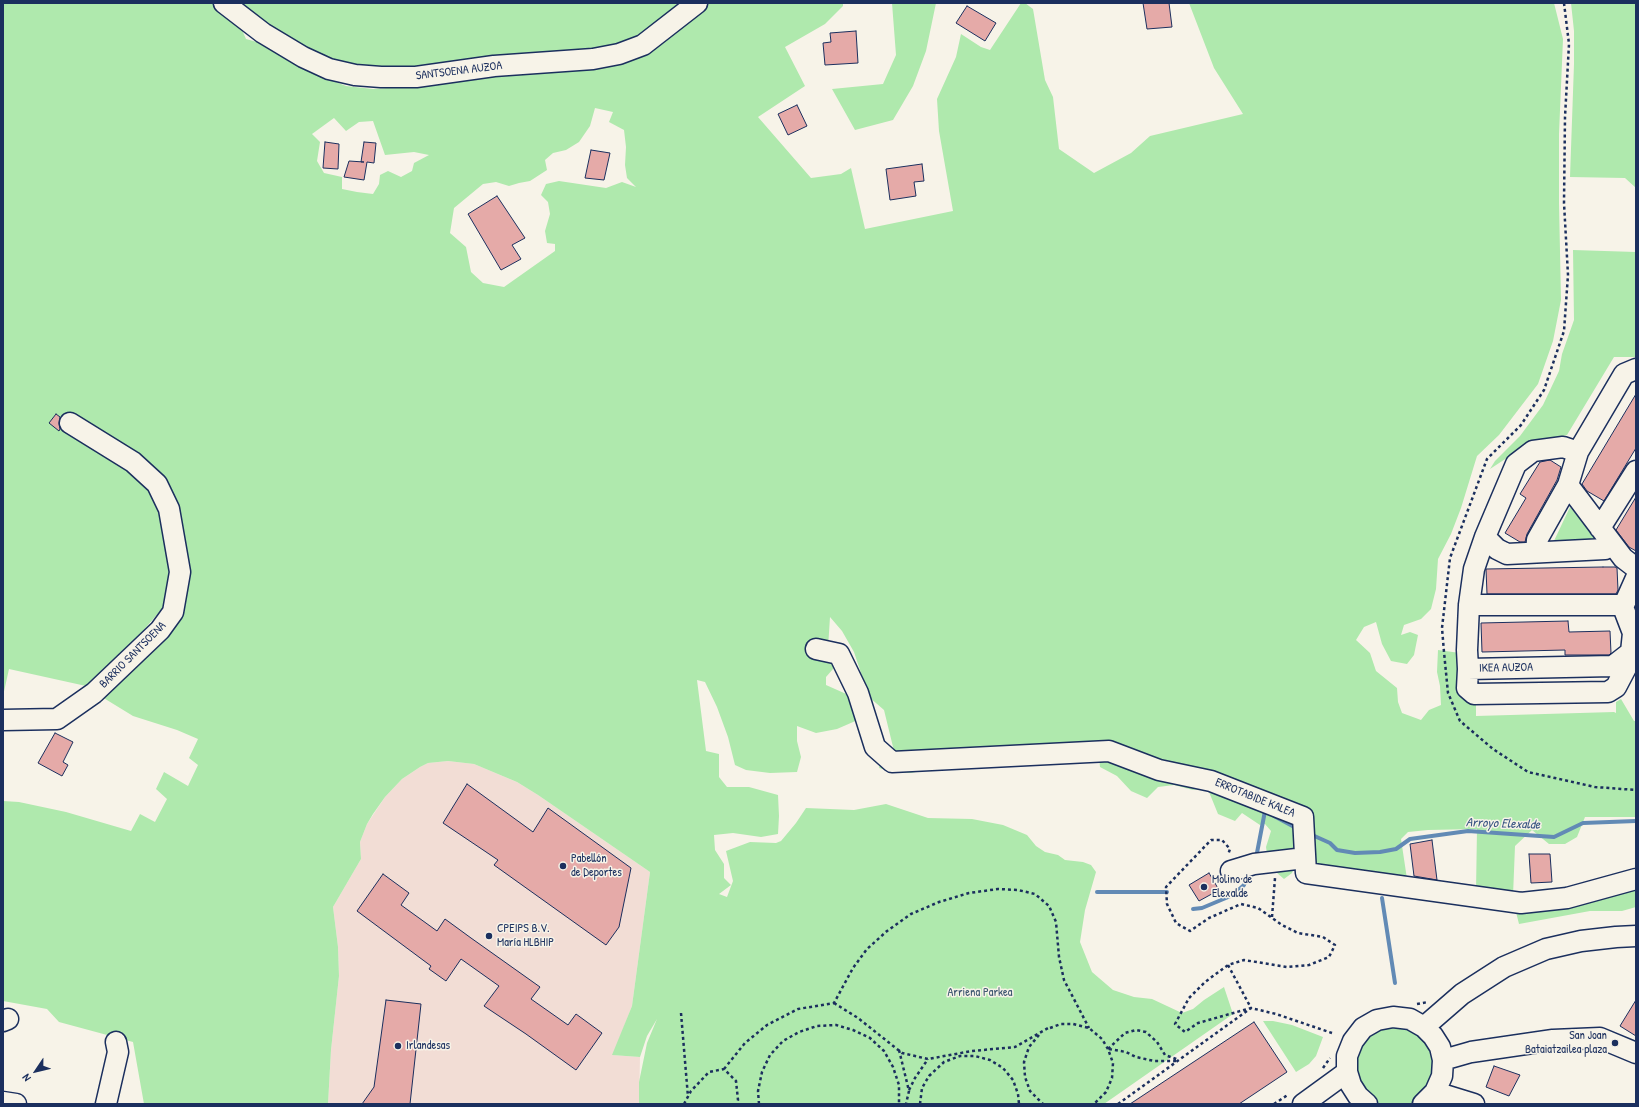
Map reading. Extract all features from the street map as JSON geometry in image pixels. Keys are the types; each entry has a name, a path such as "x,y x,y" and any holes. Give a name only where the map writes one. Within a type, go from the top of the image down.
{"street":[{"name":"SANTSOENA AUZOA","path":"224,3 263,33 303,57 329,69 355,75 416,77 494,66 594,59 619,54 643,45 697,3"},
{"path":"1536,552 1537,540 1568,485 1578,452 1624,374 1636,369"},
{"name":"BARRIO SANTSOENA","path":"3,720 57,719 94,693 160,630 173,612 180,572 169,509 157,484 133,462 70,423"},
{"path":"1468,669 1469,606 1474,569 1516,464 1533,451 1563,447 1578,452"},
{"path":"1486,537 1496,549 1507,554 1605,549 1606,535 1636,471"},
{"path":"1568,485 1623,558 1636,568"},
{"path":"1635,634 1623,607 1636,578"},
{"path":"1469,606 1624,605"},
{"name":"IKEA AUZOA","path":"1635,634 1631,652 1613,666 1468,669 1467,688 1474,694 1608,692 1616,687 1627,666 1636,657"},
{"name":"ERROTABIDE KALEA","path":"816,649 838,654 858,693 875,747 892,762 1110,751 1159,770 1211,781 1303,817 1306,873 1521,903 1568,898 1636,880"},
{"path":"1231,871 1254,864 1305,858"},
{"path":"1424,1026 1462,994 1498,971 1546,949 1581,941 1636,936"},
{"path":"1367,1104 1358,1096 1351,1085 1347,1072 1347,1056 1353,1041 1363,1028 1377,1020 1394,1016 1410,1019 1424,1026 1434,1036 1440,1047 1443,1060 1442,1076 1429,1098 1474,1104"},
{"path":"1443,1060 1472,1052 1553,1040 1600,1038 1636,1053"},
{"path":"106,1104 118,1052 116,1042"},
{"path":"1303,1104 1347,1072"},
{"path":"3,1102 16,1104"}],"path":[{"path":"1231,871 1225,873 1222,870 1227,861 1230,849 1222,840 1211,840 1166,886 1168,904 1176,923 1190,931 1209,918 1241,904 1258,908 1282,925 1298,933 1324,937 1335,944 1329,957 1309,965 1287,967 1244,960 1228,965 1205,982 1189,998 1176,1024 1185,1032 1198,1023 1251,1008 1276,1014 1332,1033"},
{"path":"1272,917 1276,862"},
{"path":"834,1003 852,968 867,949 887,931 911,914 939,902 969,893 998,889 1018,890 1035,894 1049,906 1056,922 1059,957 1064,980 1089,1028 1102,1039 1108,1049 1113,1063 1112,1078 1106,1092 1094,1104"},
{"path":"1228,965 1251,1008"},
{"path":"684,1104 709,1072 724,1069 745,1043 766,1025 798,1009 834,1003 858,1018 902,1053 928,1059 972,1051 1015,1047 1050,1027 1061,1024 1073,1024 1089,1028"},
{"path":"1118,1104 1251,1008"},
{"path":"681,1013 688,1097"},
{"path":"759,1104 758,1091 762,1072 770,1055 783,1041 799,1032 817,1026 836,1025 853,1030 870,1038 884,1051 893,1067 899,1085 899,1104"},
{"path":"1043,1104 1030,1091 1025,1077 1024,1062 1029,1047 1038,1036 1050,1027"},
{"path":"1108,1049 1125,1033 1136,1030 1146,1032 1157,1042 1165,1055 1179,1061"},
{"path":"1108,1049 1126,1052 1136,1057 1154,1061 1179,1061"},
{"path":"899,1050 908,1090 906,1104"},
{"path":"920,1104 922,1088 929,1076 944,1062 960,1056 975,1056 990,1060 1003,1068 1013,1080 1018,1094 1019,1104"},
{"path":"908,1090 928,1059"},
{"path":"724,1069 736,1081 737,1104"}],"shaded area":[{"name":"CPEIPS B.V. María HLBHIP","path":"448,761 474,764 517,782 650,872 632,1006 613,1055 640,1057 639,1104 328,1104 331,1050 339,976 338,947 333,907 361,859 360,842 367,824 385,797 402,779 420,767 428,763"}],"green space":[{"name":"Arriena Parkea","path":"3,3 217,3 238,21 246,39 268,45 318,75 346,86 373,89 414,86 649,50 709,3 843,3 843,6 825,24 785,47 805,86 758,117 811,178 841,174 851,168 865,229 953,211 939,131 937,99 956,57 961,34 981,47 990,50 1021,3 1025,3 1033,9 1045,80 1053,97 1059,149 1094,173 1131,153 1150,136 1243,114 1214,68 1189,3 1554,3 1563,39 1559,134 1561,300 1553,341 1538,384 1499,435 1477,456 1461,508 1451,534 1438,559 1436,589 1431,609 1421,619 1404,625 1401,635 1410,632 1418,635 1414,655 1407,664 1391,661 1382,644 1376,622 1364,627 1356,640 1370,653 1376,671 1397,688 1398,702 1402,713 1421,720 1429,710 1441,705 1440,686 1437,672 1438,650 1460,653 1476,702 1476,716 1616,713 1616,702 1621,699 1634,721 1636,721 1636,817 1585,817 1577,837 1565,844 1549,844 1532,830 1515,846 1513,896 1476,891 1477,829 1408,832 1401,839 1407,879 1318,869 1298,858 1292,873 1284,879 1269,866 1266,847 1271,831 1265,824 1260,825 1242,813 1235,821 1218,814 1207,787 1193,790 1174,785 1158,787 1147,798 1131,791 1117,776 1100,767 1099,758 935,768 911,773 894,772 879,768 882,757 894,751 884,710 869,697 854,652 842,631 830,617 828,648 835,659 833,669 826,677 826,685 853,697 860,719 837,729 816,733 797,726 797,741 801,757 797,772 770,773 746,770 735,765 728,737 717,707 705,682 697,680 706,751 719,754 719,777 727,787 749,787 778,795 778,834 761,837 733,833 714,835 715,850 724,864 724,878 731,885 719,894 727,897 733,881 726,851 750,842 776,843 781,841 806,808 854,810 886,804 928,818 972,819 1003,825 1027,835 1036,846 1045,852 1058,855 1065,860 1083,862 1091,865 1096,872 1085,910 1080,942 1092,972 1113,990 1134,997 1152,999 1182,1013 1193,1009 1224,987 1233,1014 1104,1104 639,1104 639,1082 647,1043 657,1019 647,1036 640,1057 612,1055 632,1006 650,872 517,782 474,764 448,761 428,763 420,767 402,779 385,797 367,824 360,842 361,859 333,907 338,947 339,976 331,1050 328,1104 144,1104 133,1042 59,1022 47,1009 3,1001 3,801 19,802 66,812 131,831 140,814 155,822 167,799 156,789 164,772 188,786 198,765 189,758 198,739 177,730 133,716 102,697 169,628 172,560 169,576 168,606 160,611 142,632 86,686 9,669 3,696","holes":["595,108 613,112 609,122 624,130 627,178 636,187 622,182 606,188 559,181 546,184 541,195 548,202 550,214 545,231 547,243 555,244 555,251 504,287 483,283 471,272 466,247 450,233 454,208 483,184 496,182 509,186 530,181 547,170 545,160 553,153 566,150 579,142 590,126","334,118 346,131 359,122 373,121 385,155 414,152 429,155 414,163 412,171 401,177 388,171 380,175 379,184 373,194 342,189 342,177 324,173 317,161 320,142 312,134"]},
{"path":"241,3 685,3 644,35 623,44 597,51 408,70 337,65 307,51 265,23"},
{"path":"892,3 936,3 926,51 913,86 893,120 855,130 832,89 883,84 896,55"},
{"path":"1571,3 1636,3 1636,188 1625,178 1570,177 1574,64 1574,31"},
{"path":"1573,250 1636,252 1636,357 1614,357 1567,435 1525,446 1490,469 1495,461 1520,436 1543,405 1559,371 1562,354 1574,320"},
{"path":"1570,507 1599,542 1553,543"},
{"path":"1636,885 1636,907 1622,911 1590,911 1519,924 1516,912"},
{"path":"1263,1021 1273,1021 1292,1025 1323,1037 1316,1056 1309,1064 1296,1072"},
{"path":"1384,1025 1410,1028 1422,1036 1430,1047 1434,1060 1434,1071 1429,1087 1420,1098 1410,1104 1377,1104 1369,1100 1359,1090 1354,1051 1361,1040"}],"building":[{"path":"1143,3 1169,3 1172,27 1147,29"},
{"path":"967,6 996,23 985,41 956,23"},
{"path":"856,31 858,63 825,65 823,43 831,42 830,33"},
{"path":"797,105 807,126 788,135 778,114"},
{"path":"325,142 339,144 338,169 323,168"},
{"path":"364,142 376,143 374,163 367,162 364,180 344,177 349,161 361,162"},
{"path":"591,150 610,153 604,180 585,178"},
{"path":"922,164 924,181 914,182 916,196 890,200 886,169"},
{"path":"497,196 525,238 512,245 521,259 501,270 468,214"},
{"path":"1636,394 1636,448 1604,501 1587,491 1582,484"},
{"path":"56,414 60,417 59,431 49,423"},
{"path":"1550,460 1561,467 1557,480 1527,534 1525,542 1520,542 1505,533 1526,498 1520,494 1540,462"},
{"path":"1636,497 1636,551 1629,547 1616,530"},
{"path":"1617,568 1618,590 1616,594 1487,594 1486,569"},
{"path":"1568,621 1569,632 1610,631 1611,653 1609,655 1565,655 1565,650 1482,652 1481,623"},
{"path":"55,733 73,742 63,762 68,765 62,776 38,763"},
{"name":"Pabellón de Deportes","path":"467,784 533,832 548,808 631,868 619,927 606,945 494,865 498,860 443,823"},
{"path":"1432,840 1437,880 1414,876 1410,844"},
{"path":"1529,854 1550,854 1552,882 1531,883"},
{"name":"Molino de Elexalde","path":"1209,873 1219,890 1199,901 1189,885"},
{"path":"383,874 409,893 401,905 437,931 445,919 540,987 531,999 568,1025 576,1014 602,1033 576,1070 484,1006 499,986 461,959 446,981 429,969 431,966 357,911"},
{"name":"Irlandesas","path":"386,1000 421,1004 410,1104 362,1104 374,1087"},
{"path":"1636,1000 1636,1036 1620,1026"},
{"path":"1254,1022 1287,1072 1239,1104 1130,1104"},
{"path":"1494,1066 1520,1075 1509,1096 1486,1087"}],"waterway":[{"path":"1256,858 1265,811"},
{"name":"Arroyo Elexalde","path":"1274,816 1298,829"},
{"name":"Arroyo Elexalde","path":"1310,834 1330,843 1337,850 1355,853 1380,852 1396,849 1410,839 1468,831 1554,837 1583,823 1636,821"},
{"path":"1193,909 1202,908 1233,895 1244,885 1250,872"},
{"path":"1097,892 1167,892"},
{"path":"1382,898 1395,983"}],"place":[{"name":"Pabellón de Deportes","path":"563,866"},
{"name":"Molino de Elexalde","path":"1204,887"},
{"name":"CPEIPS B.V. María HLBHIP","path":"489,936"},
{"name":"San Joan Bataiatzailea plaza","path":"1615,1043"},
{"name":"Irlandesas","path":"398,1046"}]}
